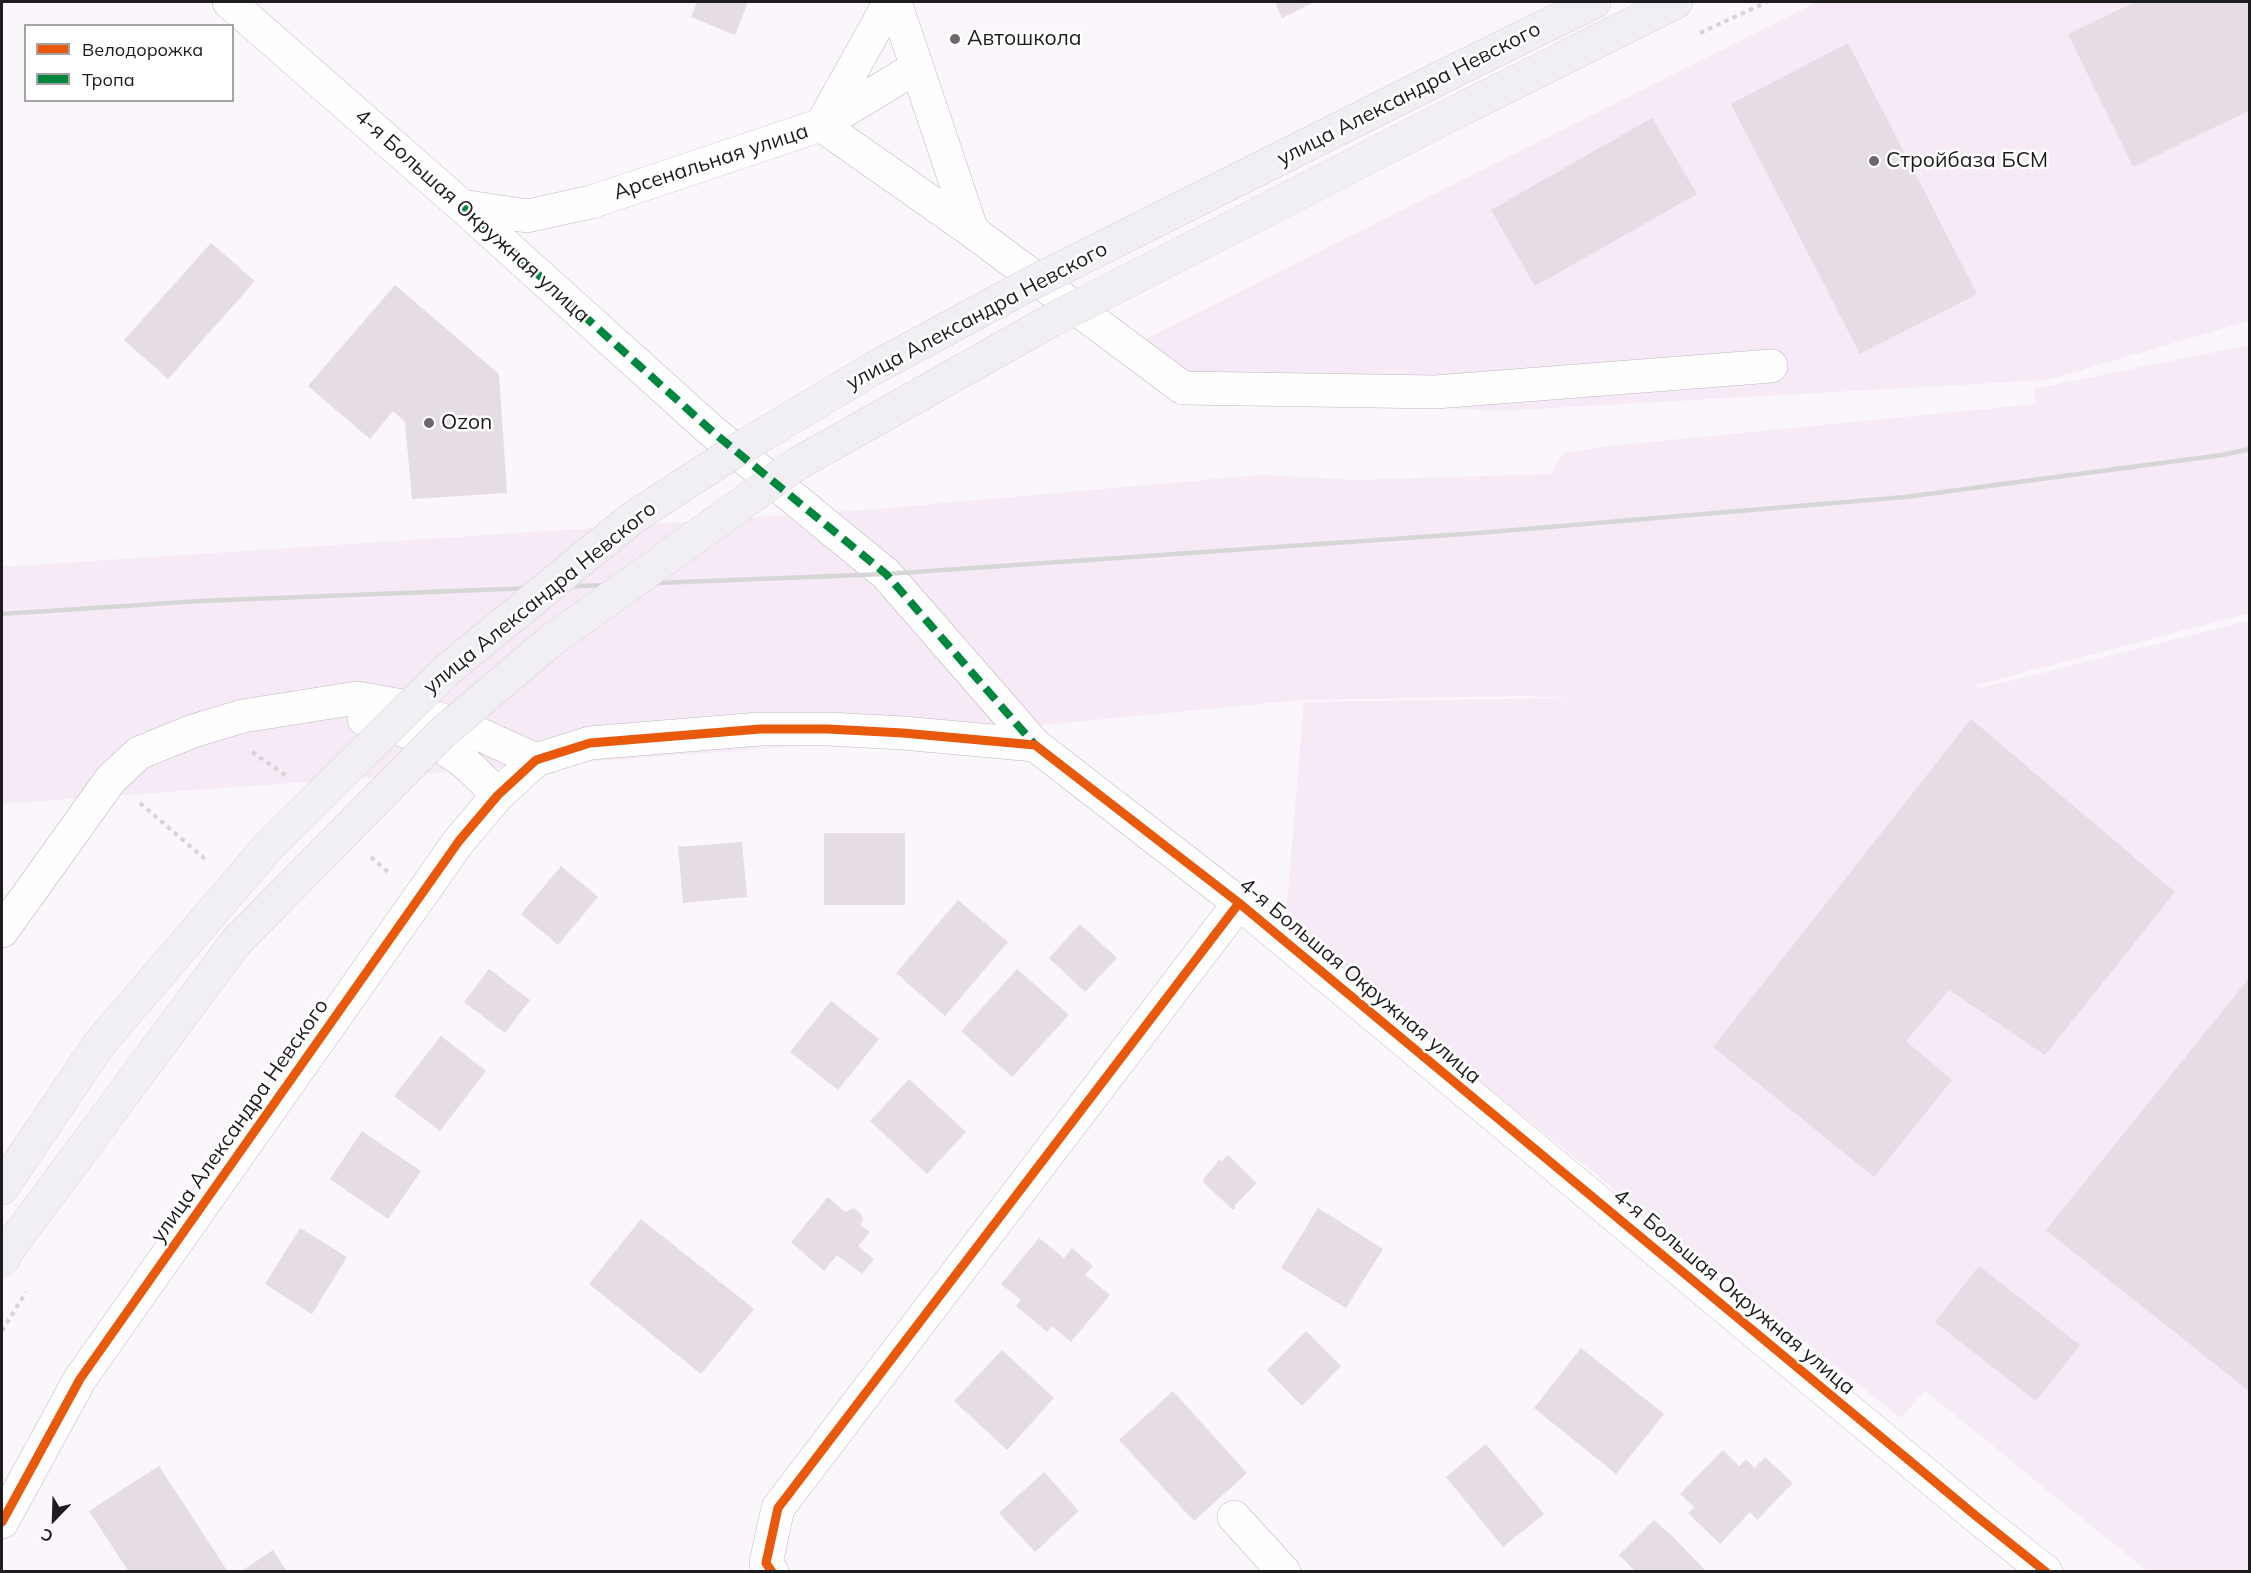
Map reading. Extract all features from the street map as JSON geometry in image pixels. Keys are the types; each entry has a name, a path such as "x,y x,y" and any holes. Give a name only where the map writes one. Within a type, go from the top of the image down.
{"main road":[{"name":"улица Александра Невского","path":"2,1188 100,1043 268,847 446,671 631,519 729,455 874,368 1038,280 1594,2"},
{"path":"2,1262 7,1251 236,942 442,733 552,640 796,464 1052,320 1676,2"}],"street":[{"name":"4-я Большая Окружная улица","path":"229,2 462,206 714,433 886,574 1035,745 1239,903 2046,1572"},
{"name":"Арсенальная улица","path":"462,206 527,216 581,204 821,125 890,2"},
{"path":"895,2 972,231"},
{"path":"917,67 821,125 972,231 1183,388 1435,393 1771,366"},
{"name":"улица Александра Невского","path":"2,931 111,779 139,753 193,731 243,716 292,706 357,698 408,708 481,735 536,760 498,795 459,841 80,1379 2,1522"},
{"name":"улица Александра Невского","path":"292,706 351,715 403,730 448,750 498,795"},
{"path":"536,760 590,743 760,729 828,729 903,733 1035,745"},
{"path":"772,1572 766,1563 778,1508 1239,903"},
{"path":"1234,1517 1284,1572"}],"path":[{"path":"111,779 205,859"}],"shaded area":[{"name":"Стройбаза БСМ","path":"1817,2 2249,2 2249,321 2046,380 1499,411 1163,393 1115,354"},
{"path":"2249,345 2249,613 1976,685 1980,688 2249,621 2249,1571 2147,1571 1925,1391 1901,1418 1285,926 1304,702 1575,698 1525,696 1302,700 887,740 2,804 2,567 865,510 1261,475 1357,480 1551,474 1563,453 1620,445 2036,404 2034,389"}],"building":[{"path":"697,2 748,2 735,35 691,17"},
{"path":"1275,2 1314,2 1282,18"},
{"path":"2135,2 2250,2 2250,110 2133,167 2068,34"},
{"path":"1848,43 1977,294 1860,354 1731,104"},
{"path":"1652,118 1697,194 1535,286 1491,210"},
{"path":"211,243 255,281 168,379 124,340"},
{"path":"395,285 499,374 507,493 412,499 405,422 393,411 370,439 308,386"},
{"path":"1971,719 2175,892 2045,1055 1949,990 1906,1041 1952,1080 1874,1177 1713,1047"},
{"path":"824,833 905,833 905,905 824,905"},
{"path":"742,842 747,897 683,903 678,847"},
{"path":"561,866 598,897 558,945 521,914"},
{"path":"958,900 1008,942 945,1016 896,973"},
{"path":"1080,924 1117,958 1085,992 1049,958"},
{"path":"489,969 530,1000 505,1033 464,1002"},
{"path":"1017,969 1069,1015 1012,1077 961,1031"},
{"path":"2250,977 2250,1392 2046,1230"},
{"path":"831,1001 879,1039 838,1090 790,1052"},
{"path":"441,1036 486,1071 440,1131 394,1096"},
{"path":"909,1079 966,1132 927,1174 870,1121"},
{"path":"362,1131 421,1171 388,1219 330,1179"},
{"path":"1228,1155 1257,1183 1234,1206 1236,1207 1233,1210 1202,1181 1219,1160 1222,1161"},
{"path":"828,1197 845,1212 854,1208 862,1215 863,1221 860,1225 870,1232 858,1246 874,1259 862,1274 837,1255 824,1271 791,1242"},
{"path":"1318,1208 1383,1249 1346,1308 1281,1268"},
{"path":"641,1219 754,1309 701,1374 589,1284"},
{"path":"300,1228 347,1257 312,1314 265,1284"},
{"path":"1039,1238 1064,1258 1072,1248 1093,1266 1085,1275 1110,1295 1071,1342 1052,1326 1047,1332 1016,1306 1021,1300 1001,1284"},
{"path":"1979,1266 2080,1345 2036,1401 1935,1322"},
{"path":"1306,1331 1341,1366 1302,1406 1267,1370"},
{"path":"1581,1348 1664,1414 1616,1474 1534,1408"},
{"path":"1002,1350 1054,1398 1007,1450 954,1401"},
{"path":"1173,1391 1247,1473 1194,1521 1119,1440"},
{"path":"1486,1444 1544,1514 1503,1547 1446,1477"},
{"path":"1723,1450 1739,1466 1746,1459 1754,1468 1765,1457 1793,1483 1757,1520 1750,1512 1720,1544 1688,1513 1694,1507 1680,1494"},
{"path":"159,1466 228,1572 129,1572 89,1511"},
{"path":"1044,1472 1079,1511 1035,1552 999,1513"},
{"path":"1654,1520 1707,1572 1636,1572 1619,1555"},
{"path":"273,1550 287,1572 240,1572"}],"railway":[{"path":"2,614 200,601 886,574 1478,533 1905,497 2222,455 2250,449"}],"marked path":[{"path":"462,206 714,433 886,574 1035,745"}],"cycle path":[{"path":"2,1522 80,1379 459,841 498,795 536,760 590,743 760,729 828,729 1035,745 1239,903 2046,1572"},
{"path":"772,1572 766,1563 778,1508 1239,903"}],"place":[{"name":"Автошкола","path":"955,39"},
{"name":"Стройбаза БСМ","path":"1874,161"},
{"name":"Ozon","path":"429,423"}]}
